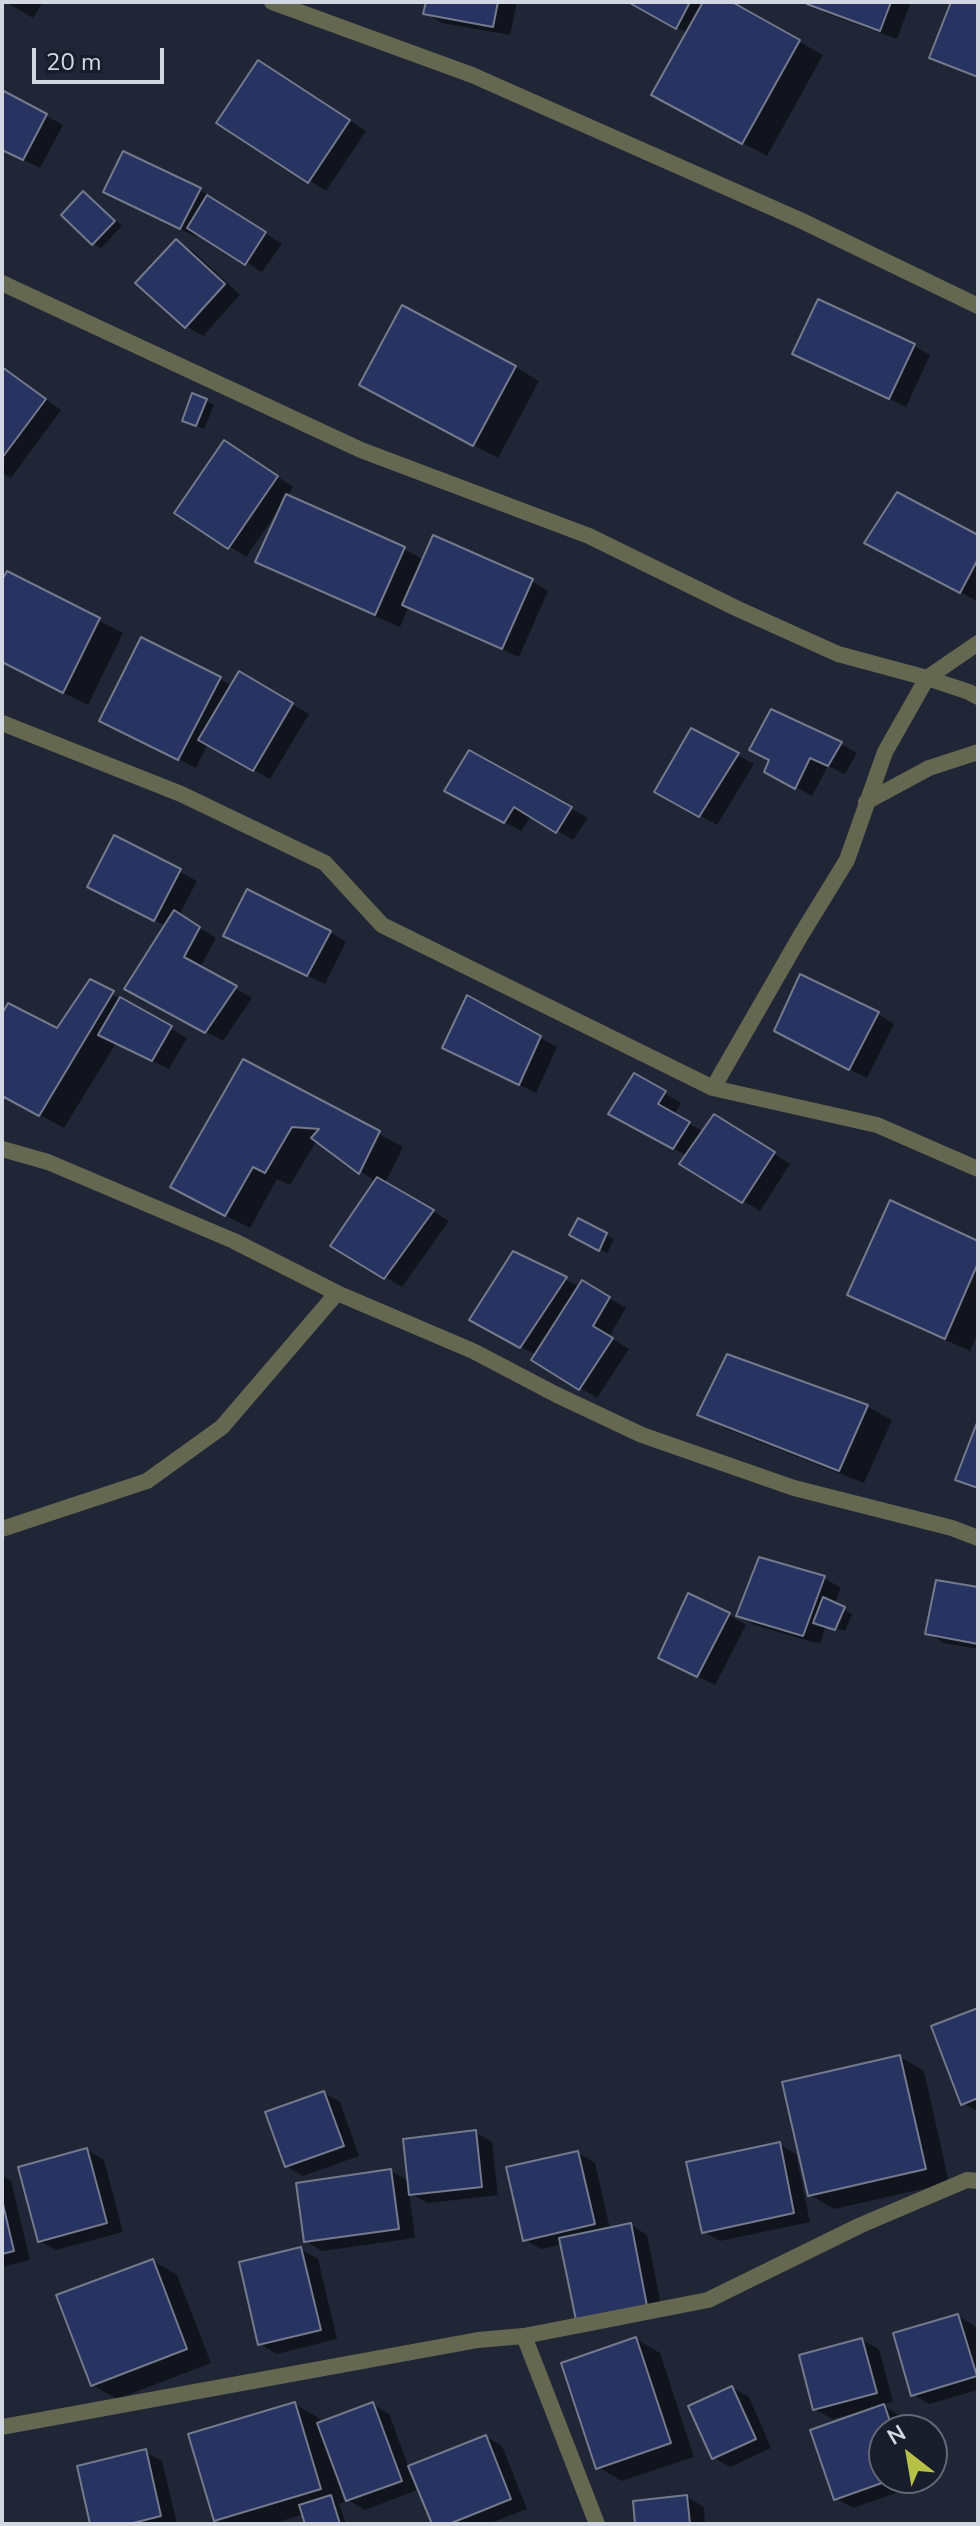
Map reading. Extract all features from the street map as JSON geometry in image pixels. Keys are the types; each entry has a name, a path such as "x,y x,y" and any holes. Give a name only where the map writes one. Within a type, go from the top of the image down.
{"street":[{"path":"272,2 472,75 800,220 978,306"},
{"path":"2,283 361,450 589,536 838,654 927,678 978,697"},
{"path":"713,1088 847,860 885,752 927,678 978,643"},
{"path":"2,723 181,794 325,863 382,925 713,1088 877,1125 978,1169"},
{"path":"866,802 929,768 978,752"},
{"path":"2,1149 48,1162 234,1241 337,1293 473,1351 642,1435 794,1488 952,1528 978,1538"},
{"path":"2,1529 147,1481 222,1427 337,1293"},
{"path":"2,2427 478,2340 524,2336 708,2300 861,2225 967,2180 978,2181"},
{"path":"524,2336 597,2524"}],"building":[{"path":"426,2 498,2 493,27 423,14"},
{"path":"628,2 690,2 676,29"},
{"path":"703,2 732,2 800,40 742,144 651,95"},
{"path":"807,2 891,2 880,31"},
{"path":"951,2 978,2 978,77 929,58"},
{"path":"258,60 350,120 308,183 216,123"},
{"path":"2,90 47,114 23,160 2,150"},
{"path":"123,151 201,188 180,229 103,192"},
{"path":"83,191 115,221 92,245 61,215"},
{"path":"207,195 266,232 245,265 187,228"},
{"path":"176,239 225,284 185,328 135,283"},
{"path":"818,299 915,344 889,399 792,354"},
{"path":"402,305 516,366 473,446 359,385"},
{"path":"2,367 46,399 2,458"},
{"path":"192,393 207,399 196,426 182,421"},
{"path":"224,440 278,476 228,549 174,513"},
{"path":"897,492 978,535 978,559 960,593 864,543"},
{"path":"286,494 405,547 375,615 255,562"},
{"path":"433,535 533,579 502,649 402,605"},
{"path":"7,571 100,618 63,693 2,662 2,580"},
{"path":"141,637 221,677 178,760 99,721"},
{"path":"239,671 293,703 253,771 198,740"},
{"path":"771,709 842,742 828,766 810,758 795,789 764,772 769,760 749,750"},
{"path":"691,728 739,753 699,817 654,792"},
{"path":"469,750 572,807 556,833 514,807 504,823 444,791"},
{"path":"114,835 181,869 154,921 87,887"},
{"path":"247,889 331,931 307,976 223,936"},
{"path":"174,910 200,927 184,957 237,986 205,1033 124,989"},
{"path":"800,974 879,1012 849,1070 774,1031"},
{"path":"90,979 114,991 39,1116 2,1096 2,1014 8,1003 57,1028"},
{"path":"467,995 541,1036 519,1085 442,1048"},
{"path":"120,997 172,1026 152,1061 98,1035"},
{"path":"243,1059 380,1131 359,1174 311,1138 319,1129 292,1127 265,1173 253,1167 225,1216 170,1187"},
{"path":"634,1073 666,1091 658,1104 690,1122 673,1149 608,1114"},
{"path":"714,1114 775,1152 742,1203 679,1164"},
{"path":"377,1177 434,1210 384,1279 330,1246"},
{"path":"890,1200 978,1241 978,1263 945,1339 847,1295"},
{"path":"578,1218 607,1233 599,1251 569,1235"},
{"path":"513,1251 567,1277 520,1348 469,1320"},
{"path":"582,1280 610,1297 593,1326 613,1338 579,1390 531,1360"},
{"path":"727,1354 868,1405 839,1471 697,1415"},
{"path":"978,1420 978,1488 955,1480"},
{"path":"759,1557 825,1576 803,1636 736,1616"},
{"path":"936,1580 978,1587 978,1644 925,1634"},
{"path":"688,1593 730,1613 697,1677 658,1658"},
{"path":"823,1597 845,1607 835,1630 813,1623"},
{"path":"978,2008 978,2098 961,2105 931,2026"},
{"path":"900,2055 926,2169 808,2196 782,2082"},
{"path":"324,2091 344,2146 285,2167 265,2112"},
{"path":"476,2130 482,2187 409,2195 403,2139"},
{"path":"780,2142 794,2213 702,2233 686,2162"},
{"path":"87,2148 107,2223 38,2242 18,2167"},
{"path":"578,2151 595,2224 523,2241 506,2167"},
{"path":"391,2169 399,2229 304,2242 296,2183"},
{"path":"2,2200 14,2251 2,2254"},
{"path":"631,2223 647,2306 576,2320 559,2238"},
{"path":"301,2247 321,2330 258,2345 239,2262"},
{"path":"153,2259 187,2349 91,2386 56,2295"},
{"path":"958,2314 977,2376 911,2396 893,2333"},
{"path":"636,2337 671,2443 596,2469 561,2363"},
{"path":"862,2338 877,2393 813,2410 799,2355"},
{"path":"732,2386 756,2439 712,2459 688,2406"},
{"path":"295,2402 321,2489 214,2521 188,2434"},
{"path":"373,2402 402,2481 346,2501 317,2423"},
{"path":"884,2404 887,2414 868,2414 868,2488 834,2500 810,2430"},
{"path":"486,2435 511,2499 449,2524 432,2524 408,2466"},
{"path":"146,2449 161,2516 129,2524 90,2524 77,2466"},
{"path":"331,2495 340,2524 305,2524 299,2505"},
{"path":"687,2495 690,2524 635,2524 633,2501"}]}
